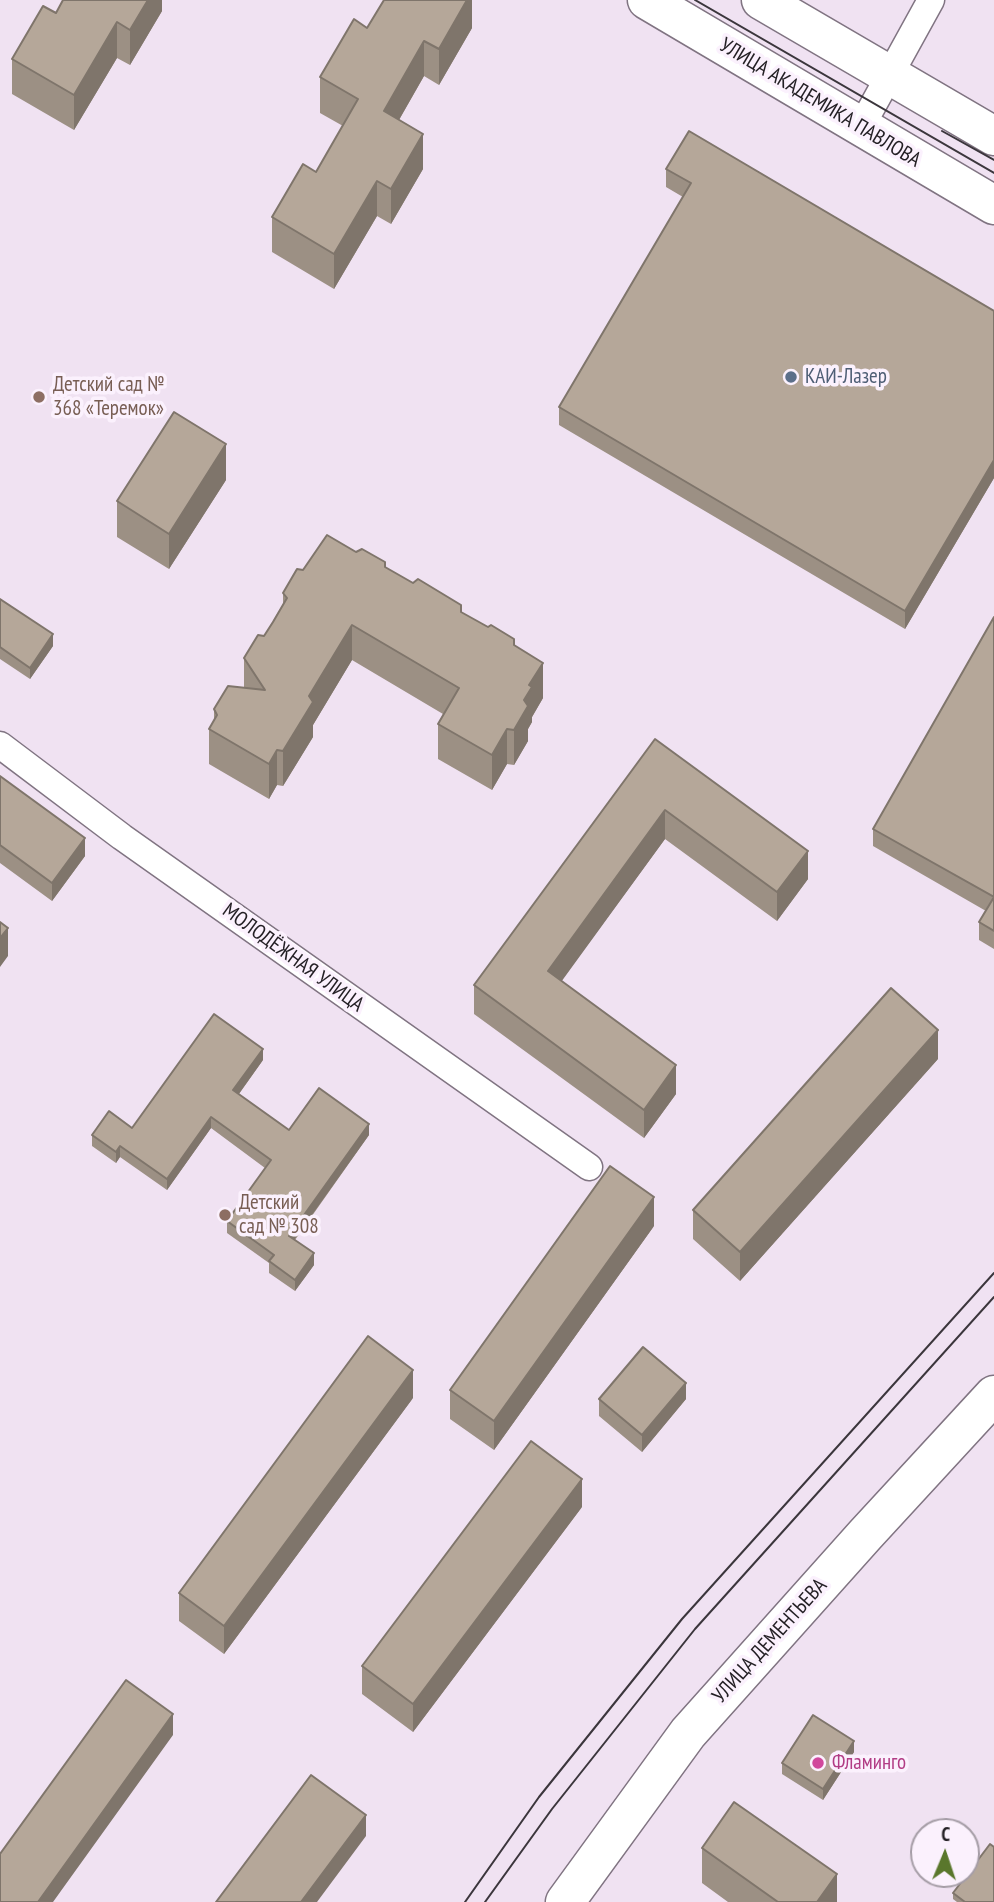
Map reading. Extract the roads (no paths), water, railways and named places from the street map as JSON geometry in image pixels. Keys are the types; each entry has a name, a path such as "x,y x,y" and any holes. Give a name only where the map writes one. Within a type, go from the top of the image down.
{"main road":[{"name":"УЛИЦА АКАДЕМИКА ПАВЛОВА","path":"647,0 994,205"},
{"path":"761,0 994,136"},
{"name":"УЛИЦА ДЕМЕНТЬЕВА","path":"565,1902 688,1733 994,1395"}],"street":[{"path":"861,127 930,0"},
{"name":"МОЛОДЁЖНАЯ УЛИЦА","path":"0,746 143,852 589,1167"}],"tram line":[{"path":"695,0 994,173"},
{"path":"942,131 994,160"},
{"path":"465,1902 539,1797 682,1619 994,1273"},
{"path":"485,1902 552,1809 695,1629 994,1297"}],"place":[{"name":"КАИ-Лазер","path":"791,377"},
{"name":"Детский сад № 368 «Теремок»","path":"39,397"},
{"name":"Детский сад № 308","path":"225,1215"},
{"name":"Фламинго","path":"818,1763"}]}
